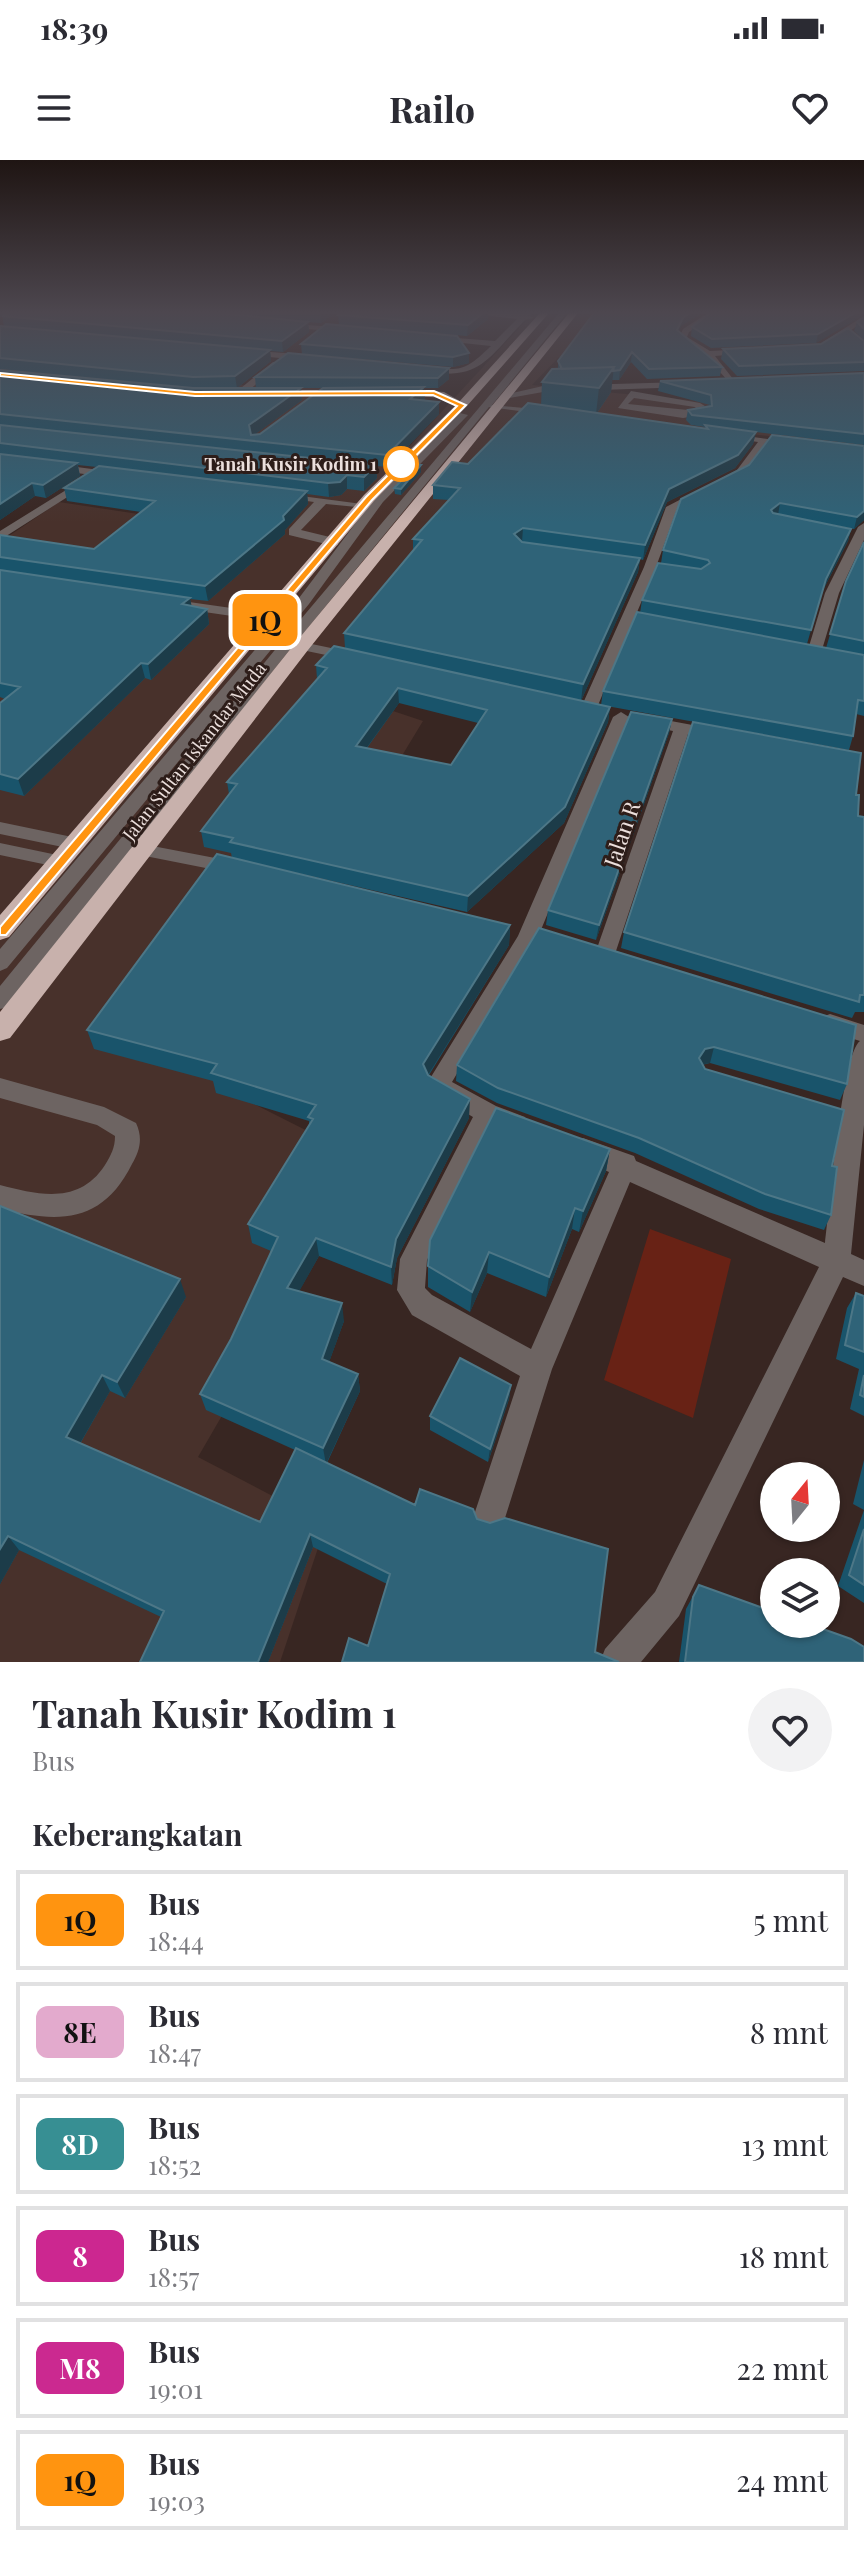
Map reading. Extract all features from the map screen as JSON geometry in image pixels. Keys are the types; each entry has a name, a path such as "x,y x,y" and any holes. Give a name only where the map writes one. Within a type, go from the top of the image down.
{"highway":[{"name":"Jalan Sultan Iskandar Muda","path":"0,931 334,542 385,473 462,405 482,383"},
{"name":"Jalan Sultan Iskandar Muda","path":"0,1031 302,646 514,383"}],"main road":[{"path":"266,393 350,392"},
{"path":"392,392 434,393 462,405"},
{"path":"227,394 252,393"}],"street":[{"path":"239,394 252,383"},
{"path":"0,963 304,601 379,500 492,383"},
{"path":"0,1001 279,654 505,383"},
{"path":"504,395 543,389 691,384"},
{"path":"612,387 631,394 697,405 703,408 703,414 683,415 621,406 631,394"},
{"path":"504,395 543,389"},
{"path":"300,409 322,393"},
{"path":"504,395 554,414"},
{"path":"720,434 807,445"},
{"path":"725,736 580,708 650,567 676,502 741,472 765,440"},
{"path":"4,463 128,476"},
{"path":"0,536 98,473"},
{"path":"263,493 364,505"},
{"path":"323,500 293,532 334,542"},
{"path":"845,534 862,532"},
{"path":"813,652 832,593 862,532"},
{"path":"157,601 267,617"},
{"path":"626,617 642,620"},
{"path":"302,646 377,663"},
{"path":"621,717 534,935 438,1085 441,1090 487,1113 625,1164 850,1266"},
{"name":"Jalan R","path":"605,954 682,729"},
{"path":"0,828 77,844"},
{"path":"0,849 62,862"},
{"path":"142,850 249,870"},
{"path":"500,931 534,935"},
{"path":"807,1016 864,1034"},
{"path":"618,1662 667,1604 850,1266 853,1117 864,1049"},
{"path":"0,1088 104,1117 127,1130 129,1138 115,1173 97,1194 83,1202 42,1208 0,1197"},
{"path":"824,1109 853,1117"},
{"path":"487,1113 414,1259 409,1278 411,1292 422,1305 537,1369"},
{"path":"489,1518 537,1369 625,1164"}],"shaded area":[{"path":"0,383 344,385 311,436 410,446 468,383 534,383 532,385 864,417 864,446 664,425 415,648 381,707 423,721 323,886 228,1091 369,1162 198,1457 326,1524 280,1662 0,1662 0,542 59,502 185,521 0,403"},
{"path":"650,1229 731,1259 693,1418 604,1380"}],"building":[{"path":"0,383 301,388 249,425 251,435 260,434 323,388 424,387 410,399 439,402 387,455 0,414"},
{"path":"552,383 603,383 599,388"},
{"path":"668,383 864,383 864,434 692,415 688,410 712,406 711,395"},
{"path":"528,403 708,429 705,425 756,432 738,455 669,489 645,545 523,528 514,534 522,542 640,558 583,684 344,633 422,540 413,539 460,488 433,485 452,462 468,464"},
{"path":"0,425 376,465 364,477 347,475 340,482 328,483 0,443"},
{"path":"772,435 864,446 864,511 857,517 780,503 771,510 773,513 851,529 826,579 811,630 642,600 658,563 701,569 710,563 663,550 681,499 749,465"},
{"path":"0,454 77,463 43,485 32,483 0,504"},
{"path":"417,465 421,465 401,489 394,488"},
{"path":"99,466 307,491 283,516 284,520 205,586 0,557 0,535 94,549 155,501 64,488"},
{"path":"864,542 864,641 830,634 846,581"},
{"path":"0,570 190,598 182,604 207,609 148,664 141,663 18,779 0,774 0,703 20,687 0,683"},
{"path":"637,612 864,655 864,701 858,700 853,736 603,691"},
{"path":"334,646 610,707 565,807 468,896 230,842 233,838 201,831 237,784 227,782 327,668 316,665","holes":["398,688 487,710 451,765 356,746"]},
{"path":"631,712 672,719 599,925 548,910"},
{"path":"693,722 861,753 856,795 859,795 858,816 864,817 864,995 860,995 859,1002 624,932"},
{"path":"217,854 510,925 423,1064 428,1075 470,1099 396,1239 391,1267 316,1238 287,1288 342,1303 322,1359 358,1374 323,1448 200,1394 231,1339 278,1237 248,1224 313,1119 308,1117 316,1105 211,1073 217,1064 87,1030"},
{"path":"539,928 856,1025 847,1084 714,1047 705,1049 699,1058 705,1069 844,1110 832,1166 837,1167 831,1215 765,1194 639,1138 498,1088 457,1065"},
{"path":"496,1108 610,1149 583,1211 575,1208 549,1277 489,1252 472,1292 428,1266 430,1240"},
{"path":"0,1206 180,1279 117,1382 102,1375 66,1437 260,1522 296,1448 415,1505 420,1489 473,1509 477,1519 490,1523 505,1518 608,1549 595,1652 619,1662 342,1662 349,1638 368,1646 390,1574 310,1534 258,1662 140,1662 164,1611 8,1536 0,1549"},
{"path":"856,1293 864,1296 864,1352 845,1345"},
{"path":"460,1358 511,1385 490,1449 430,1416"},
{"path":"864,1375 864,1397 860,1395"},
{"path":"864,1529 864,1585 849,1575"},
{"path":"699,1585 760,1607 760,1638 840,1638 840,1635 851,1639 864,1647 864,1662 685,1662 693,1597"}],"bus line":[{"name":"1Q","path":"0,931 62,862 369,498 462,405 452,398 434,393 195,394 83,383"}],"place":[{"name":"Tanah Kusir Kodim 1","path":"401,464"}]}
